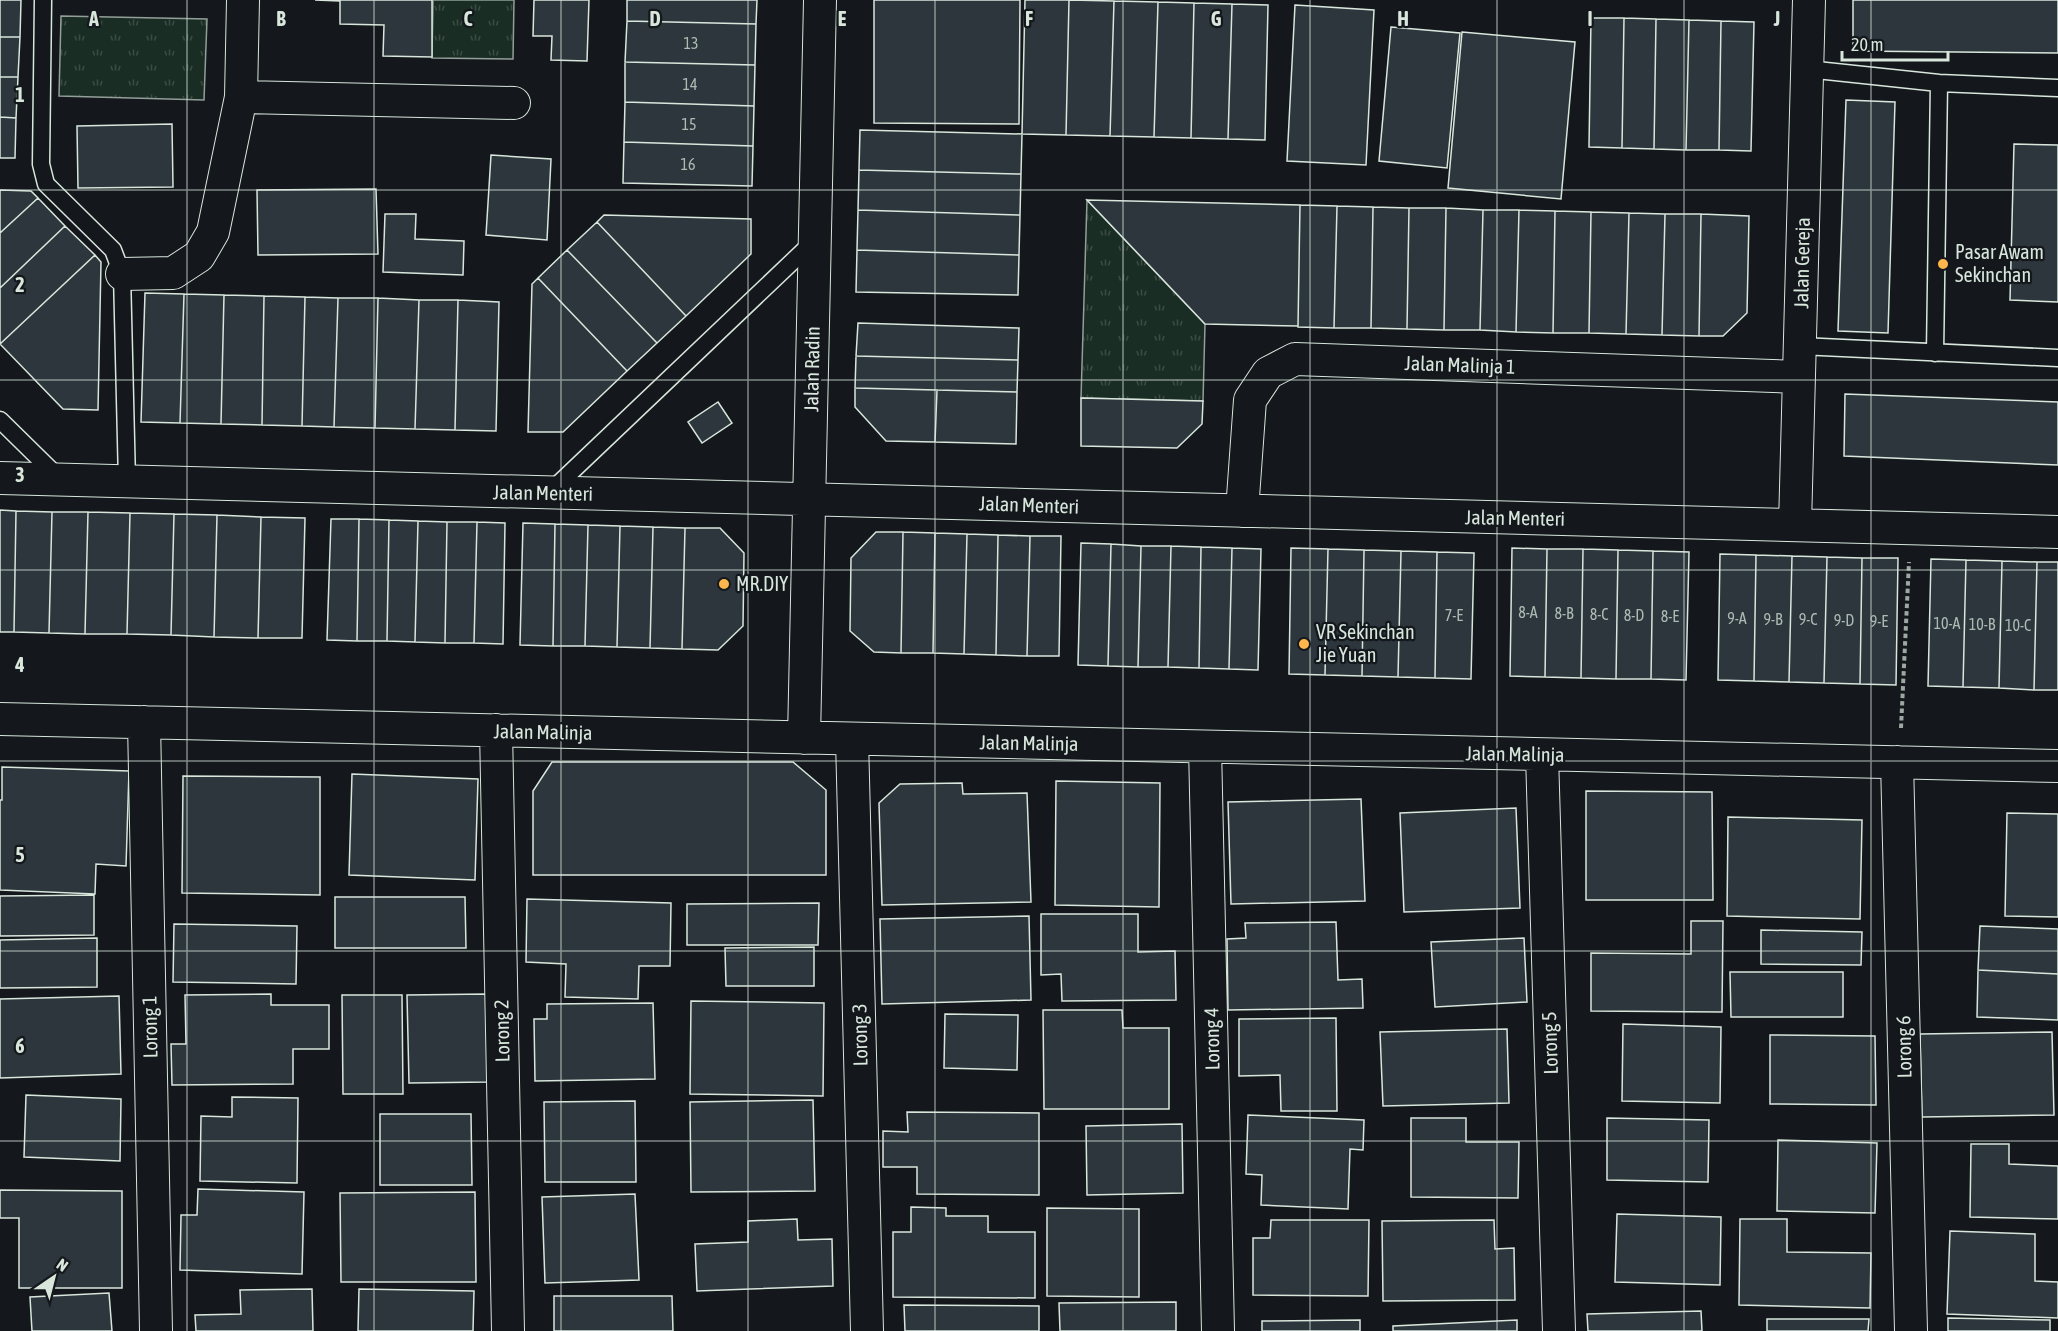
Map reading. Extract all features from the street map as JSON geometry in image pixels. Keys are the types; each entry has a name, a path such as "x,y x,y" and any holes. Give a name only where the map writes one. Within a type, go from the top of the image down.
{"street":[{"path":"123,274 173,273 200,256 213,232 241,97 243,0"},
{"name":"Jalan Radin","path":"804,738 820,0"},
{"name":"Jalan Gereja","path":"1795,525 1809,0"},
{"path":"241,97 514,103"},
{"name":"Jalan Malinja 1","path":"1242,511 1250,400 1268,373 1295,359 1799,377"},
{"name":"Jalan Menteri","path":"0,478 2058,532"},
{"name":"Jalan Malinja","path":"0,719 2058,766"},
{"name":"Lorong 1","path":"144,722 156,1331"},
{"name":"Lorong 2","path":"496,730 508,1331"},
{"name":"Lorong 3","path":"852,739 867,1331"},
{"name":"Lorong 4","path":"1205,747 1218,1331"},
{"name":"Lorong 5","path":"1542,755 1559,1331"},
{"name":"Lorong 6","path":"1897,762 1911,1331"}],"lane":[{"path":"43,0 41,164 46,184 113,250 123,274 127,482"},
{"path":"1807,69 1939,83 2058,88"},
{"path":"1935,353 1939,83"},
{"path":"549,493 815,240"},
{"path":"1800,346 2058,358"},
{"path":"0,420 61,480"}],"path":[{"path":"1897,762 1903,714 1910,528"}],"green space":[{"path":"433,0 514,0 513,59 432,58"},
{"path":"61,16 207,19 204,100 59,96"},
{"path":"1087,200 1205,324 1203,401 1081,398"}],"building":[{"path":"0,0 21,0 20,37 0,37"},
{"path":"315,0 432,0 432,57 383,56 384,25 340,24 340,1"},
{"path":"534,0 589,0 587,61 551,60 552,36 533,36"},
{"path":"627,0 757,0 756,24 627,21"},
{"path":"874,0 1020,0 1019,124 874,123"},
{"path":"1025,0 1069,0 1066,135 1022,134"},
{"path":"1069,0 1114,1 1110,136 1066,135"},
{"path":"1853,0 2058,0 2058,53 1853,51"},
{"path":"1114,1 1158,2 1154,137 1110,136"},
{"path":"1158,2 1194,3 1191,138 1154,137"},
{"path":"1194,3 1232,4 1228,139 1191,138"},
{"path":"1232,4 1268,5 1265,140 1228,139"},
{"path":"1295,5 1374,10 1366,165 1287,161"},
{"path":"1591,18 1624,18 1622,148 1589,147"},
{"path":"1624,18 1656,19 1654,149 1622,148"},
{"path":"1656,19 1689,20 1686,150 1654,149"},
{"path":"1689,20 1721,21 1719,150 1686,150"},
{"path":"627,21 756,24 755,65 625,62"},
{"path":"1721,21 1754,22 1751,151 1719,150"},
{"path":"1391,27 1460,33 1447,168 1379,161"},
{"path":"1462,32 1575,42 1561,199 1448,188"},
{"path":"0,37 20,37 18,77 0,77"},
{"path":"625,62 755,65 754,106 625,102"},
{"path":"0,77 18,77 16,118 0,117"},
{"path":"1846,100 1895,102 1888,333 1838,331"},
{"path":"625,102 754,106 753,146 624,142"},
{"path":"0,117 16,118 15,158 0,158"},
{"path":"172,124 173,187 78,188 77,126"},
{"path":"860,130 1022,134 1021,174 859,170"},
{"path":"624,142 753,146 752,186 623,183"},
{"path":"2014,144 2058,145 2058,302 2010,300"},
{"path":"491,155 551,159 547,240 486,235"},
{"path":"859,170 1021,174 1020,215 858,210"},
{"path":"376,189 378,254 258,255 257,190"},
{"path":"0,190 31,191 38,198 0,233"},
{"path":"38,198 65,226 0,288 0,233"},
{"path":"1087,200 1300,205 1298,326 1205,324"},
{"path":"1300,205 1337,206 1334,328 1298,327"},
{"path":"1337,206 1373,207 1371,328 1334,328"},
{"path":"1373,207 1409,208 1407,329 1371,328"},
{"path":"1409,208 1446,208 1444,330 1407,329"},
{"path":"1446,208 1483,210 1480,330 1444,330"},
{"path":"858,210 1020,215 1019,255 857,250"},
{"path":"1483,210 1519,210 1516,332 1480,330"},
{"path":"1519,210 1555,211 1553,333 1516,332"},
{"path":"1555,211 1591,212 1589,333 1553,333"},
{"path":"1591,212 1629,213 1626,334 1589,333"},
{"path":"1629,213 1665,214 1662,335 1626,334"},
{"path":"385,214 416,214 415,239 464,241 463,275 383,272"},
{"path":"1665,214 1701,214 1699,336 1662,335"},
{"path":"1701,214 1749,216 1747,313 1723,336 1699,336"},
{"path":"604,215 751,219 751,254 686,316 597,222"},
{"path":"597,222 686,316 657,343 567,250"},
{"path":"65,226 95,255 0,344 0,288"},
{"path":"567,250 657,343 627,371 538,278"},
{"path":"857,250 1019,255 1018,295 856,292"},
{"path":"95,255 101,262 98,410 63,409 0,344"},
{"path":"538,278 627,371 563,432 528,432 532,284"},
{"path":"145,293 184,294 180,423 141,422"},
{"path":"184,294 224,295 221,424 180,423"},
{"path":"224,295 264,296 262,425 221,424"},
{"path":"264,296 305,297 302,426 262,425"},
{"path":"305,297 338,298 334,427 302,426"},
{"path":"338,298 378,298 375,428 334,427"},
{"path":"378,298 419,300 415,429 375,428"},
{"path":"419,300 458,300 455,430 415,429"},
{"path":"458,300 499,302 496,431 455,430"},
{"path":"858,323 1019,328 1018,360 856,356"},
{"path":"856,356 1018,360 1017,392 855,388"},
{"path":"855,388 937,390 935,442 886,441 855,407"},
{"path":"937,390 1017,392 1016,444 935,442"},
{"path":"1845,394 2058,402 2058,465 1844,456"},
{"path":"1081,398 1203,401 1202,424 1177,448 1081,446"},
{"path":"718,402 732,423 702,443 688,422"},
{"path":"0,510 16,511 14,632 0,632"},
{"path":"16,511 52,512 49,633 14,632"},
{"path":"52,512 88,512 85,634 49,633"},
{"path":"88,512 130,513 127,634 85,634"},
{"path":"130,513 174,514 171,635 127,634"},
{"path":"174,514 217,515 214,637 171,635"},
{"path":"217,515 261,517 258,638 214,637"},
{"path":"261,517 305,518 302,638 258,638"},
{"path":"331,519 359,519 357,641 327,640"},
{"path":"359,519 389,520 387,641 357,641"},
{"path":"389,520 418,521 415,642 387,641"},
{"path":"418,521 447,522 445,643 415,642"},
{"path":"447,522 477,522 474,643 445,643"},
{"path":"477,522 505,523 503,644 474,643"},
{"path":"523,523 555,524 553,646 520,645"},
{"path":"555,524 588,525 585,646 553,646"},
{"path":"588,525 620,526 617,647 585,646"},
{"path":"620,526 653,527 650,648 617,647"},
{"path":"653,527 685,528 682,649 650,648"},
{"path":"685,528 720,528 744,553 743,626 718,650 682,649"},
{"path":"876,532 903,532 901,653 874,652 850,631 851,558"},
{"path":"903,532 935,533 933,653 901,653"},
{"path":"935,533 967,534 964,654 933,653"},
{"path":"967,534 998,535 996,655 964,654"},
{"path":"998,535 1030,536 1027,656 996,655"},
{"path":"1030,536 1061,536 1059,656 1027,656"},
{"path":"1081,543 1111,544 1108,666 1078,665"},
{"path":"1111,544 1141,546 1138,667 1108,666"},
{"path":"1141,546 1171,546 1168,667 1138,667"},
{"path":"1171,546 1201,547 1199,668 1168,667"},
{"path":"1201,547 1232,548 1229,669 1199,668"},
{"path":"1232,548 1261,549 1258,670 1229,669"},
{"path":"1291,548 1328,549 1325,675 1289,674"},
{"path":"1512,548 1547,549 1545,677 1510,676"},
{"path":"1328,549 1364,550 1362,676 1325,675"},
{"path":"1547,549 1583,549 1581,678 1545,677"},
{"path":"1583,549 1618,550 1616,679 1581,678"},
{"path":"1364,550 1401,551 1398,677 1362,676"},
{"path":"1618,550 1653,551 1651,679 1616,679"},
{"path":"1401,551 1437,552 1435,678 1398,677"},
{"path":"1653,551 1689,552 1686,680 1651,679"},
{"path":"1437,552 1474,553 1471,679 1435,678"},
{"path":"1720,554 1756,555 1754,681 1718,680"},
{"path":"1756,555 1792,556 1789,682 1754,681"},
{"path":"1792,556 1827,557 1824,683 1789,682"},
{"path":"1827,557 1862,558 1860,684 1824,683"},
{"path":"1862,558 1898,558 1896,685 1860,684"},
{"path":"1931,559 1966,560 1963,687 1928,686"},
{"path":"1966,560 2002,561 1999,688 1963,687"},
{"path":"2002,561 2037,562 2034,690 1999,688"},
{"path":"2037,562 2058,562 2058,690 2034,690"},
{"path":"552,762 793,762 826,790 826,875 533,875 533,791"},
{"path":"2,767 129,771 126,866 96,864 95,894 0,890"},
{"path":"352,774 478,779 475,880 349,875"},
{"path":"183,776 320,777 320,895 182,893"},
{"path":"1056,781 1160,783 1159,907 1055,905"},
{"path":"962,783 963,794 1027,793 1031,902 882,905 879,803 900,784"},
{"path":"1586,791 1712,792 1713,900 1586,900"},
{"path":"1361,799 1365,901 1231,904 1228,802"},
{"path":"1516,808 1520,908 1404,912 1400,813"},
{"path":"2007,813 2058,814 2058,917 2005,916"},
{"path":"1728,817 1862,820 1860,919 1727,916"},
{"path":"94,895 94,935 0,936 0,896"},
{"path":"335,897 465,897 466,948 335,948"},
{"path":"527,899 671,903 670,966 639,966 638,999 565,997 566,964 526,962"},
{"path":"819,903 818,945 687,945 687,904"},
{"path":"1041,914 1138,914 1138,952 1175,951 1176,1000 1062,1001 1061,974 1041,975"},
{"path":"1029,916 1031,1000 882,1004 880,919"},
{"path":"1691,921 1723,921 1722,1012 1591,1011 1591,953 1691,954"},
{"path":"1336,922 1338,980 1362,979 1363,1008 1228,1010 1227,939 1246,938 1245,923"},
{"path":"174,924 297,926 296,984 173,982"},
{"path":"1980,926 2058,929 2058,974 1978,970"},
{"path":"1761,930 1862,932 1861,965 1761,964"},
{"path":"97,938 97,987 0,988 0,940"},
{"path":"1524,938 1527,1002 1435,1007 1431,942"},
{"path":"814,947 814,986 726,986 725,948"},
{"path":"1978,970 2058,974 2058,1020 1977,1017"},
{"path":"1730,972 1843,972 1843,1017 1731,1017"},
{"path":"271,994 271,1005 329,1005 329,1049 293,1049 293,1084 172,1085 171,1044 186,1044 185,995"},
{"path":"487,994 488,1082 409,1083 407,995"},
{"path":"342,995 402,995 403,1094 343,1094"},
{"path":"119,996 121,1074 0,1078 0,999"},
{"path":"691,1001 824,1003 823,1096 690,1094"},
{"path":"653,1003 655,1079 535,1081 534,1019 547,1019 547,1004"},
{"path":"1043,1010 1122,1010 1123,1028 1169,1028 1169,1109 1044,1109"},
{"path":"945,1014 1018,1015 1017,1070 944,1068"},
{"path":"1336,1018 1337,1111 1281,1111 1280,1075 1239,1076 1239,1019"},
{"path":"1623,1024 1721,1027 1720,1103 1622,1101"},
{"path":"1507,1029 1509,1103 1383,1106 1380,1032"},
{"path":"2052,1032 2054,1115 1922,1117 1920,1034"},
{"path":"1770,1035 1875,1036 1876,1105 1770,1104"},
{"path":"26,1095 121,1099 120,1161 24,1157"},
{"path":"232,1097 298,1098 297,1183 200,1181 201,1116 232,1117"},
{"path":"813,1100 815,1191 691,1192 690,1102"},
{"path":"635,1101 636,1182 545,1182 544,1102"},
{"path":"907,1112 1039,1113 1039,1195 917,1194 917,1167 883,1167 883,1131 908,1132"},
{"path":"380,1114 471,1114 472,1185 380,1185"},
{"path":"1248,1115 1364,1120 1363,1150 1350,1149 1348,1209 1261,1205 1262,1175 1246,1174"},
{"path":"1411,1118 1466,1118 1466,1142 1519,1142 1518,1198 1411,1197"},
{"path":"1607,1118 1709,1120 1708,1182 1607,1180"},
{"path":"1182,1124 1183,1193 1087,1195 1086,1126"},
{"path":"1778,1140 1877,1143 1875,1213 1777,1211"},
{"path":"1971,1144 2009,1144 2009,1164 2058,1166 2058,1219 1970,1217"},
{"path":"198,1189 304,1192 302,1274 180,1270 181,1215 197,1215"},
{"path":"0,1190 122,1191 122,1288 19,1288 19,1218 0,1218"},
{"path":"475,1192 476,1282 341,1282 340,1193"},
{"path":"635,1194 639,1280 545,1283 542,1197"},
{"path":"911,1207 946,1208 946,1216 988,1216 988,1232 1035,1232 1035,1298 893,1297 893,1232 911,1232"},
{"path":"1047,1208 1139,1209 1139,1297 1047,1296"},
{"path":"1617,1214 1721,1217 1720,1285 1615,1282"},
{"path":"797,1219 798,1240 832,1239 833,1286 697,1291 695,1244 748,1242 748,1221"},
{"path":"1740,1219 1787,1219 1787,1252 1871,1253 1870,1308 1739,1305"},
{"path":"1271,1220 1369,1220 1368,1296 1253,1295 1253,1238 1270,1238"},
{"path":"1494,1220 1495,1249 1514,1248 1515,1300 1383,1301 1382,1221"},
{"path":"1950,1231 2035,1234 2035,1281 2058,1282 2058,1318 1947,1314"},
{"path":"312,1289 313,1331 196,1331 195,1315 241,1314 240,1290"},
{"path":"359,1289 474,1291 473,1331 358,1331"},
{"path":"109,1293 112,1331 32,1331 30,1297"},
{"path":"554,1296 672,1296 673,1331 554,1331"},
{"path":"1176,1302 1176,1331 1060,1331 1059,1303"},
{"path":"904,1305 1039,1306 1039,1331 905,1331"},
{"path":"1701,1311 1702,1331 1588,1331 1587,1314"},
{"path":"1948,1318 2050,1320 2050,1331 1948,1331"},
{"path":"1767,1319 1869,1319 1868,1331 1767,1331"},
{"path":"1360,1320 1360,1331 1262,1331 1262,1321"},
{"path":"1517,1320 1517,1331 1393,1331 1393,1326"}],"place":[{"name":"Pasar Awam Sekinchan","path":"1943,264"},
{"name":"MR.DIY","path":"724,584"},
{"name":"VR Sekinchan Jie Yuan","path":"1304,644"}]}
